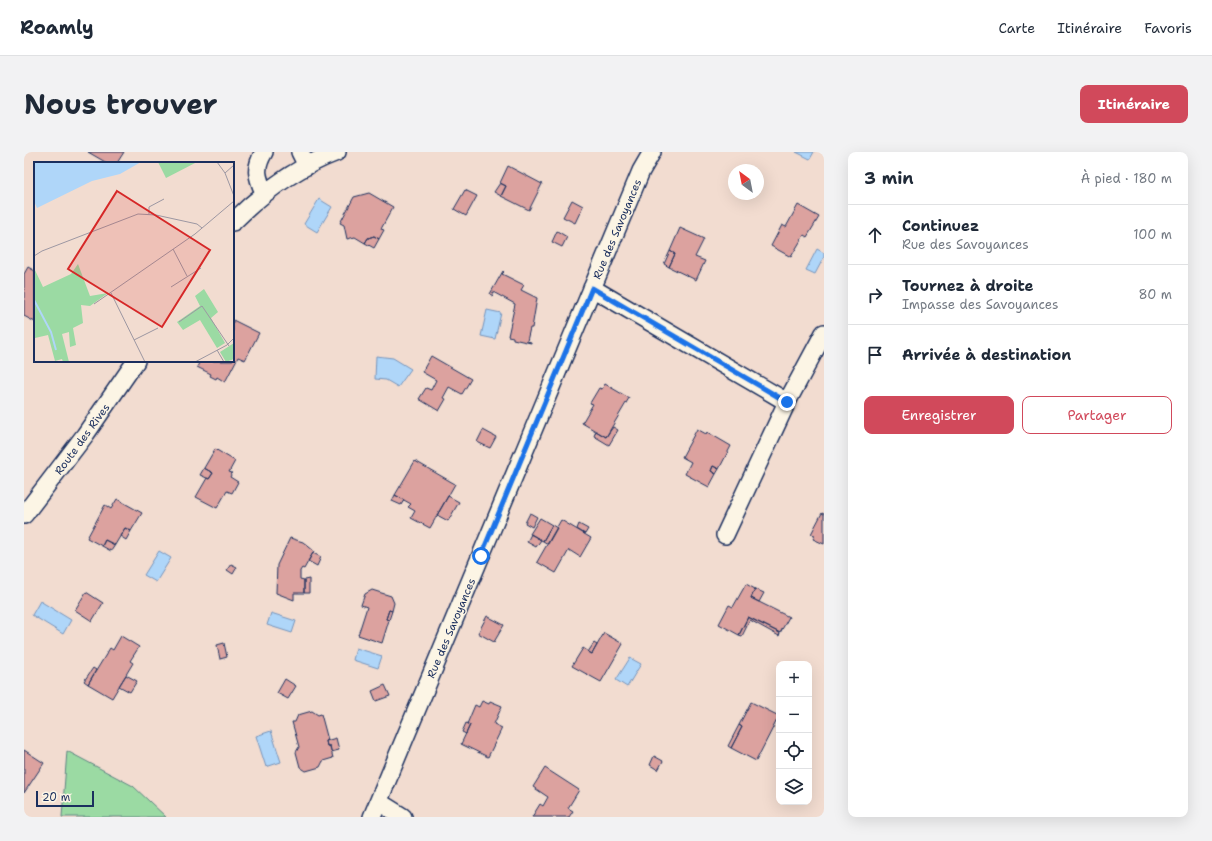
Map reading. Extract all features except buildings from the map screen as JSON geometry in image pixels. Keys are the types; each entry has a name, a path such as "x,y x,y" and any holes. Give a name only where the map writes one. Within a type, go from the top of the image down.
{"street":[{"path":"264,152 259,162 257,173 264,193"},
{"path":"234,221 264,193 285,178 303,159 337,152"},
{"name":"Rue des Savoyances","path":"375,809 641,171 652,152"},
{"path":"592,288 787,402"},
{"path":"725,535 787,402 824,333"},
{"name":"Route des Rives","path":"24,515 85,435 135,362"},
{"path":"375,809 403,817"}],"green space":[{"path":"67,751 133,786 166,817 62,817"}],"water":[{"path":"796,152 814,152 810,159"},
{"path":"319,199 332,207 317,232 304,224"},
{"path":"817,249 824,253 824,257 815,274 806,270"},
{"path":"487,310 501,313 495,339 481,336"},
{"path":"376,356 393,358 411,369 398,387 386,380 375,379"},
{"path":"159,551 171,558 156,582 144,575"},
{"path":"40,601 71,620 63,634 32,615"},
{"path":"271,613 296,621 292,633 267,625"},
{"path":"356,648 382,656 378,668 353,660"},
{"path":"630,658 641,664 627,687 616,680"},
{"path":"271,731 281,762 266,767 256,736"}],"route":[{"path":"481,556 592,288 787,402"}]}
